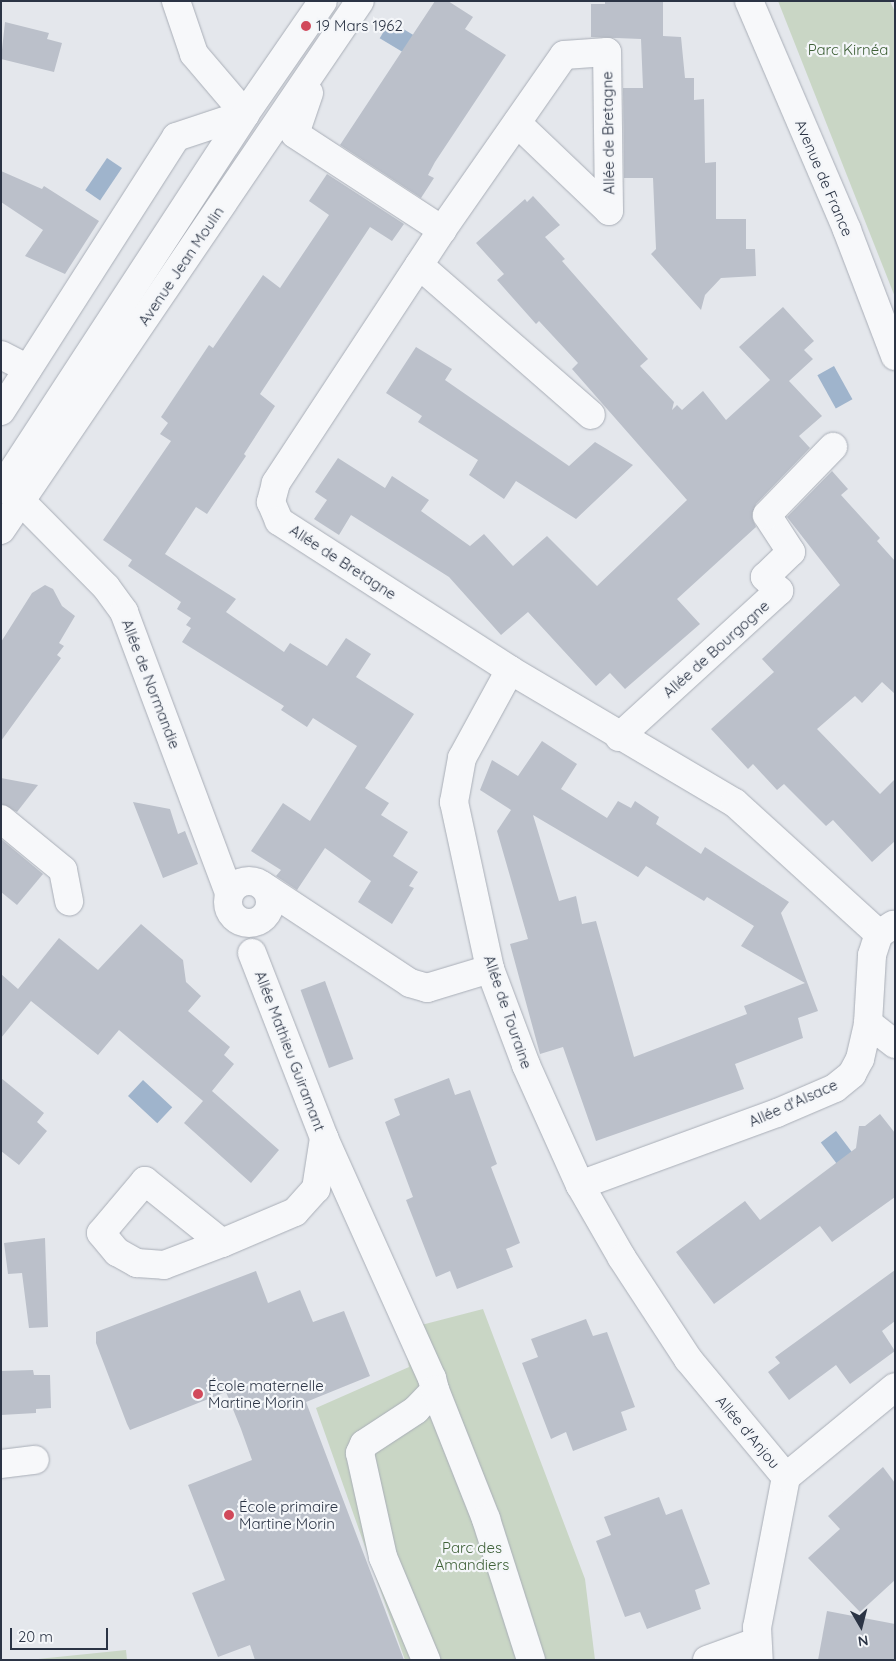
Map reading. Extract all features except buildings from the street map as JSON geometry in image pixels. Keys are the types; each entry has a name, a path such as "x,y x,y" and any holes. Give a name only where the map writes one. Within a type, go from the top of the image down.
{"street":[{"path":"1,411 176,138 245,114 194,54 176,1"},
{"name":"Avenue Jean Moulin","path":"1,530 9,492 245,114 323,1"},
{"name":"Avenue Jean Moulin","path":"9,492 321,59 360,1"},
{"name":"Avenue de France","path":"749,1 847,230 895,356"},
{"name":"Allée de Bretagne","path":"510,670 279,521 271,502 276,483 442,230 564,55 607,52 609,212 517,123"},
{"path":"321,59 295,134 442,230"},
{"path":"419,265 591,415"},
{"path":"1,355 28,369"},
{"name":"Allée de Bourgogne","path":"619,737 779,591 765,577 791,552 767,515 833,448"},
{"name":"Allée de Normandie","path":"9,492 106,587 124,612 209,837 248,887 315,921 410,983 427,988 490,969"},
{"path":"510,670 619,737 735,803 887,929"},
{"name":"Allée de Touraine","path":"510,670 462,758 454,802 490,969 526,1065 580,1185 622,1258"},
{"path":"1,819 62,870 69,901"},
{"path":"248,887 270,896 255,919 230,912 248,887"},
{"name":"Allée de Normandie","path":"255,919 315,921"},
{"name":"Allée Mathieu Guiramant","path":"222,1243 295,1212 316,1189 324,1138 252,953 255,919"},
{"name":"Allée d'Alsace","path":"580,1185 777,1113 835,1088 852,1074 860,1059 868,1023 872,955 887,929"},
{"path":"868,1023 895,1044"},
{"path":"324,1138 416,1339 486,1519 531,1660"},
{"name":"Allée d'Anjou","path":"622,1258 688,1359 786,1477 758,1651"},
{"path":"786,1477 895,1386"},
{"path":"426,1660 383,1557 360,1453 364,1444 416,1410 435,1390"},
{"path":"1,1464 35,1460"},
{"path":"707,1660 758,1651"}],"green space":[{"name":"Parc Kirnéa","path":"778,1 890,1 895,12 895,297"},
{"name":"Parc des Amandiers","path":"483,1309 585,1579 595,1660 405,1660 316,1408 409,1367 402,1330"},
{"path":"126,1650 127,1660 38,1660 38,1659"}],"water":[{"path":"390,21 420,39 410,56 380,38"},
{"path":"107,158 122,168 100,200 85,190"},
{"path":"834,366 852,399 836,408 817,375"},
{"path":"143,1080 172,1107 157,1123 128,1096"},
{"path":"836,1131 857,1159 842,1170 821,1142"}],"place":[{"name":"19 Mars 1962","path":"306,26"},
{"name":"École maternelle Martine Morin","path":"198,1394"},
{"name":"École primaire Martine Morin","path":"229,1515"}]}
